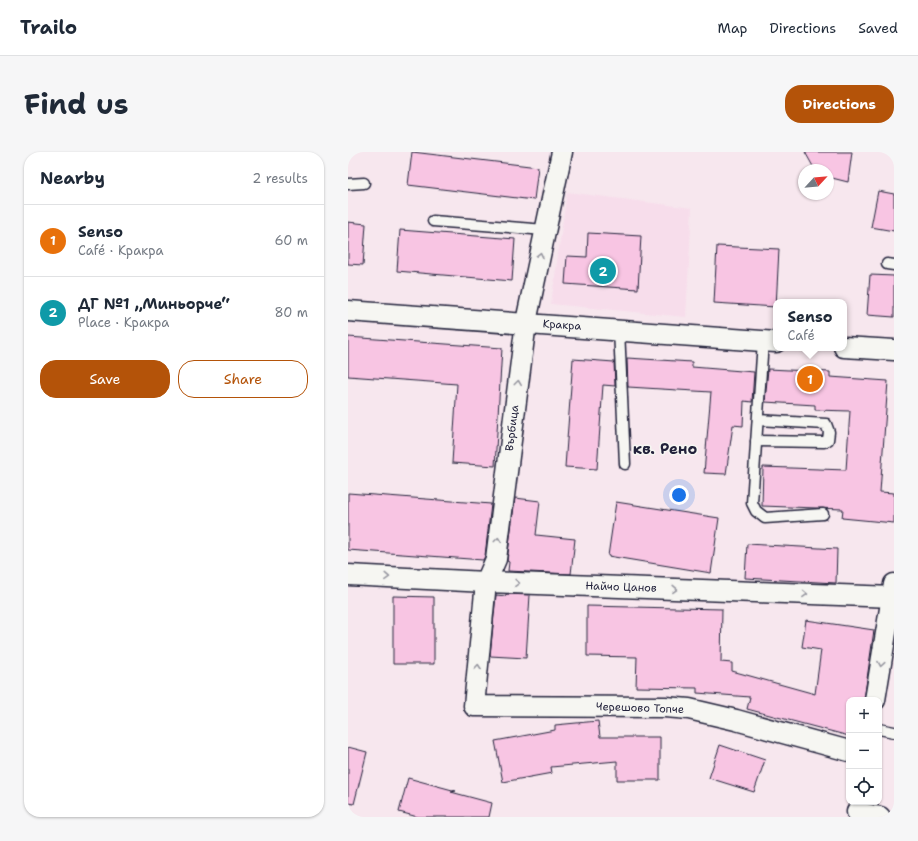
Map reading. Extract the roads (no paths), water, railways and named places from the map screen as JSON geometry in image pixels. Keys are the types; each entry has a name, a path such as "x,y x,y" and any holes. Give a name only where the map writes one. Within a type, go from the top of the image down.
{"street":[{"name":"Върбица","path":"474,706 486,582 496,560 526,322 562,152"},
{"name":"Кракра","path":"348,311 526,322 770,341"},
{"path":"847,347 894,350"},
{"name":"Найчо Цанов","path":"348,575 486,582 893,593"},
{"path":"876,697 893,593"},
{"name":"Черешово Топче","path":"474,706 665,707 689,709 736,720 846,750"},
{"path":"857,810 880,817"}],"lane":[{"path":"348,184 364,183"},
{"path":"433,221 545,230"},
{"path":"620,329 625,464"},
{"path":"770,341 758,420 752,503 756,511 765,518 822,514"},
{"path":"756,441 824,442 828,440 829,432 826,424 758,420"},
{"path":"882,730 894,732"}],"place":[{"name":"ДГ №1 „Миньорче“","path":"603,271"},
{"name":"Senso","path":"810,379"}],"district":[{"name":"кв. Рено","path":"665,449"}]}
